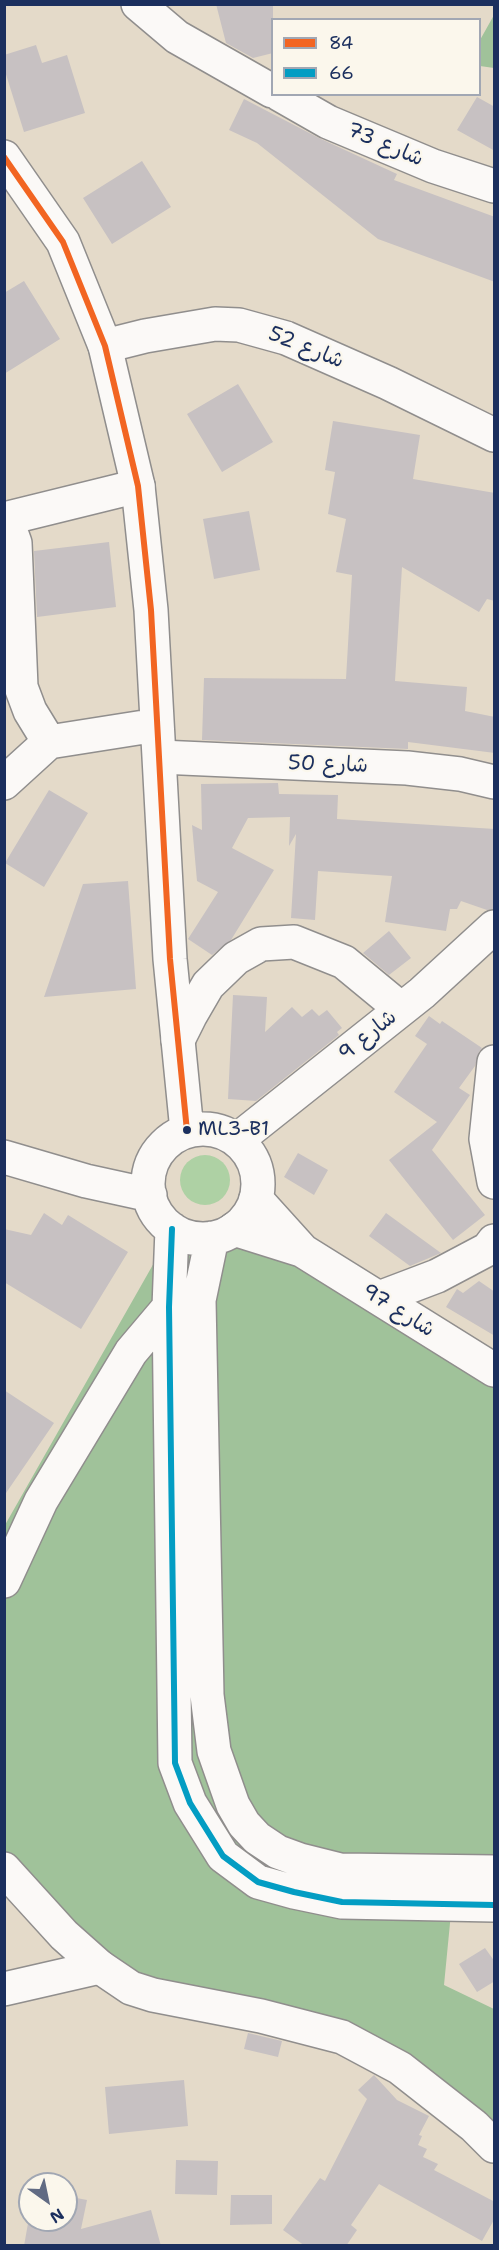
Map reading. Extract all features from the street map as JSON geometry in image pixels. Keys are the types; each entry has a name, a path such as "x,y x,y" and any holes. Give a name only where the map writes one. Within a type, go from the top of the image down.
{"main road":[{"path":"138,4 177,37 271,90"},
{"name":"شارع 73","path":"282,96 328,122 433,166 495,186"},
{"path":"4,157 63,242 105,346 138,486 151,610 170,958 187,1131"},
{"name":"شارع 52","path":"105,346 145,336 216,324 238,325 286,338 388,383 495,435"},
{"path":"4,783 49,742 30,711 21,687 15,543 4,520 138,486"},
{"name":"شارع 50","path":"49,742 158,741 460,774 495,782"},
{"name":"شارع 9","path":"237,1140 422,993 494,928"},
{"path":"178,1040 208,985 236,958 261,944 294,942 344,962 401,1009"},
{"path":"495,1062 486,1139 495,1182"},
{"path":"205,1129 222,1132 237,1140 248,1151 255,1165 258,1179 256,1199 242,1223 223,1233 198,1238 172,1229 154,1208 150,1195 149,1179 152,1163 160,1149 172,1138 187,1131 205,1129"},
{"path":"4,1157 86,1181 150,1195"},
{"name":"شارع 97","path":"256,1199 303,1251 495,1370"},
{"path":"172,1229 184,1304 207,1695 214,1751 232,1805 250,1831 278,1852 300,1860 340,1870 495,1872"},
{"path":"4,1581 41,1501 131,1352 184,1304 223,1233"},
{"name":"شارع 97","path":"223,1233 303,1251"},
{"path":"380,1298 437,1276 488,1249 495,1241"},
{"path":"184,1304 175,1763 194,1810 223,1856 258,1881 294,1892 342,1902 495,1905"},
{"path":"4,1545 41,1501"},
{"path":"4,1869 64,1935 100,1967 131,1988 153,1995 310,2027 342,2037 400,2068 474,2126 495,2146"},
{"path":"4,1989 100,1967"}],"green space":[{"path":"494,15 494,68 481,66 481,38"},
{"path":"205,1155 214,1157 225,1166 230,1180 228,1189 219,1200 205,1205 196,1203 185,1194 180,1180 182,1171 191,1160"},
{"path":"264,1216 494,1351 494,1887 454,1882 444,1985 494,2009 494,2128 445,2094 249,2013 61,1945 5,1877 5,1525 167,1240"}],"building":[{"path":"216,4 273,4 271,54 253,58 226,43"},
{"path":"36,45 42,63 67,55 85,113 24,132 4,68 4,55"},
{"path":"477,97 495,107 495,151 457,130"},
{"path":"244,99 319,138 397,174 394,180 495,217 495,282 378,239 257,143 229,130"},
{"path":"142,161 171,207 112,244 83,198"},
{"path":"24,281 60,339 4,374 4,293"},
{"path":"238,384 273,442 222,472 187,414"},
{"path":"333,421 420,435 413,479 495,493 495,601 487,599 479,612 402,567 395,681 467,687 465,711 495,717 495,753 408,742 408,749 202,740 204,678 346,679 352,575 336,572 346,519 328,514 335,472 325,470"},
{"path":"249,511 260,570 214,579 203,519"},
{"path":"109,542 116,607 37,617 34,551"},
{"path":"278,783 279,794 338,795 337,819 495,829 495,909 487,910 461,901 457,909 450,909 446,931 385,922 392,876 318,871 315,920 291,918 296,834 289,846 290,817 248,818 232,848 274,870 231,940 212,955 188,939 218,892 197,881 192,825 202,830 201,784"},
{"path":"49,790 88,813 44,887 5,863"},
{"path":"128,881 136,989 44,997 83,884"},
{"path":"389,931 411,958 389,975 363,953"},
{"path":"233,995 267,997 265,1032 292,1007 302,1017 312,1009 319,1016 327,1010 342,1028 337,1032 339,1035 256,1101 228,1099"},
{"path":"429,1016 440,1024 442,1021 482,1048 475,1066 459,1088 470,1095 432,1150 485,1215 453,1240 389,1160 437,1122 394,1092 427,1044 415,1036"},
{"path":"298,1153 328,1170 314,1195 284,1177"},
{"path":"44,1213 62,1225 68,1215 128,1252 81,1329 4,1282 4,1229 31,1235"},
{"path":"386,1213 441,1253 410,1266 369,1236"},
{"path":"479,1281 495,1292 495,1336 446,1307 457,1289 463,1293"},
{"path":"4,1390 54,1423 4,1496"},
{"path":"485,1948 495,1962 495,1981 477,1992 459,1964"},
{"path":"248,2033 282,2041 278,2057 244,2049"},
{"path":"374,2075 397,2100 429,2116 419,2135 422,2136 418,2145 427,2149 423,2157 438,2164 434,2170 495,2202 495,2218 482,2241 379,2184 351,2225 357,2230 346,2246 305,2246 283,2230 320,2178 325,2181 367,2099 358,2090"},
{"path":"184,2080 188,2126 109,2134 105,2087"},
{"path":"176,2160 218,2161 217,2195 175,2194"},
{"path":"231,2195 272,2195 272,2224 230,2225"},
{"path":"78,2198 87,2200 81,2229 151,2210 161,2246 24,2246 26,2232 78,2232"}],"transit line":[{"name":"84","path":"4,157 63,242 105,346 138,486 151,610 170,959 187,1131"},
{"name":"66","path":"172,1229 169,1307 175,1763 190,1803 223,1856 258,1882 342,1902 494,1905"}],"place":[{"name":"ML3-B1","path":"187,1130"}]}
